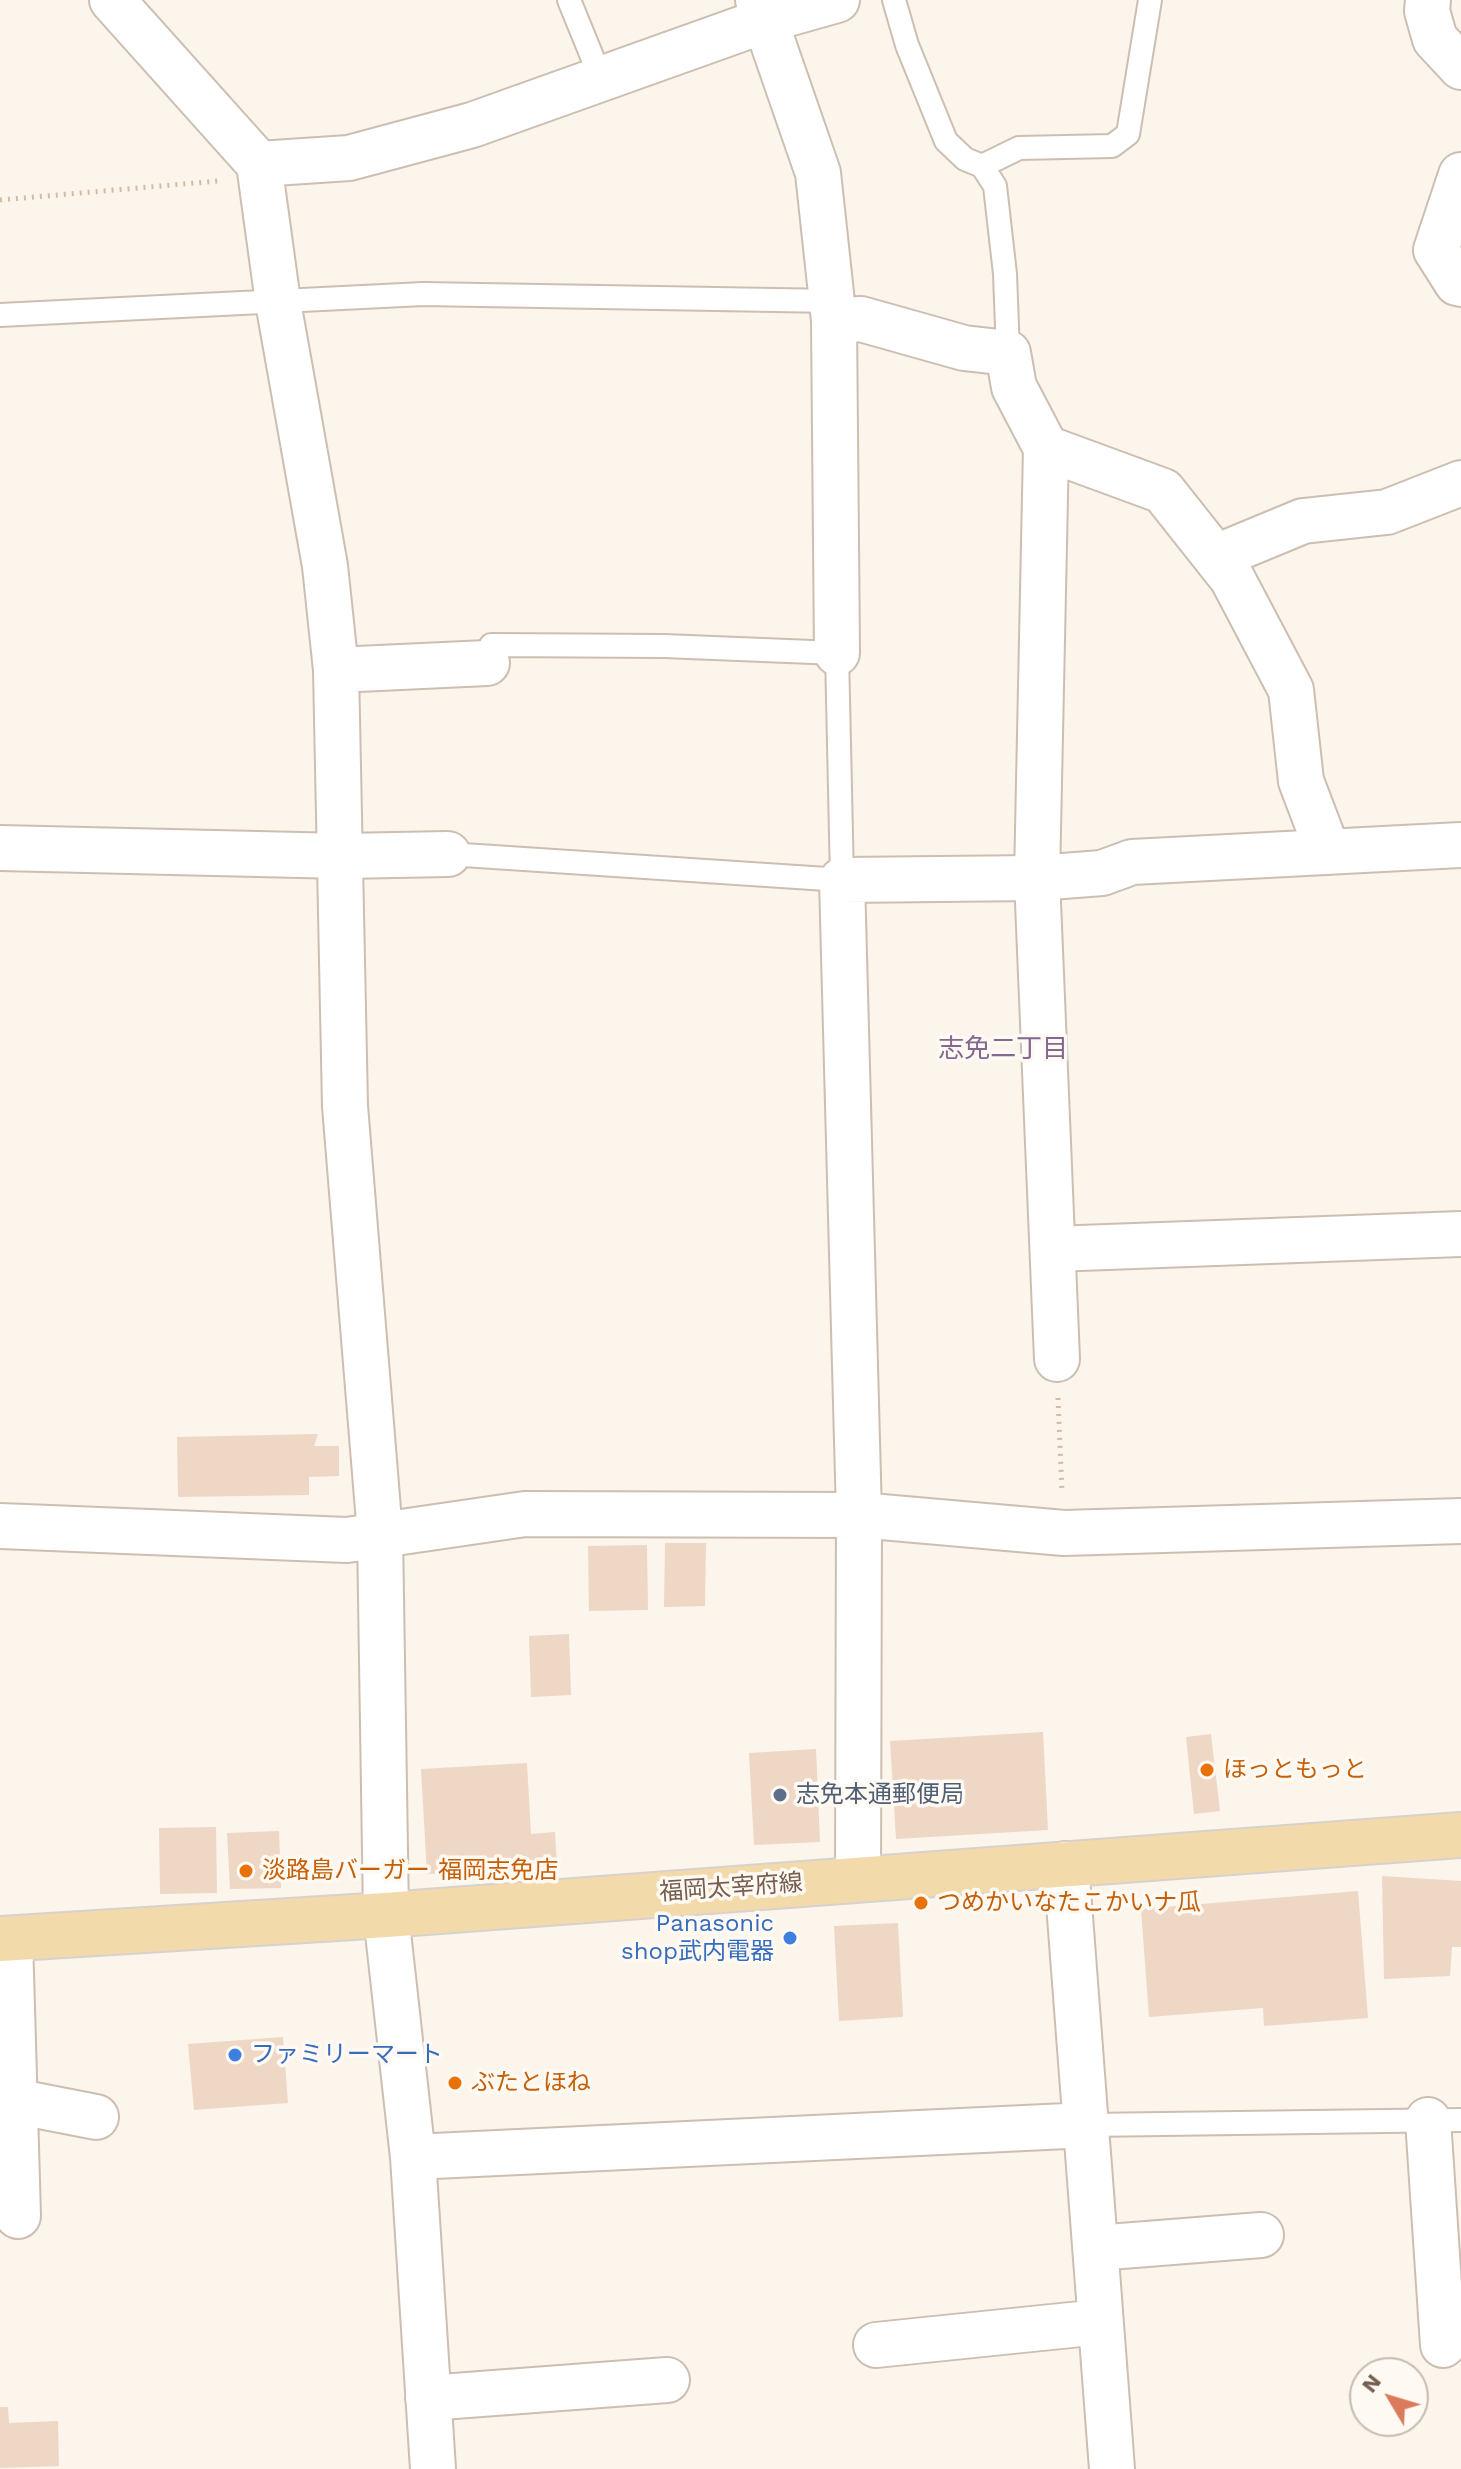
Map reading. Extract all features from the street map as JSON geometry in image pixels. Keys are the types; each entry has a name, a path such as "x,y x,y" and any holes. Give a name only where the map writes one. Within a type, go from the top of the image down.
{"main road":[{"name":"福岡太宰府線","path":"5,1939 386,1915 1461,1835"}],"street":[{"path":"112,0 260,171 278,302 325,566 336,670 343,856 345,1106 380,1534 386,1915 413,2157 433,2469"},
{"path":"260,171 349,158 472,125 602,81 762,10 837,0"},
{"path":"1428,0 1427,11 1435,39 1461,67"},
{"path":"762,10 818,173 834,311 837,653"},
{"path":"1461,175 1436,250 1461,284"},
{"path":"834,311 964,348 1008,353 1014,387 1046,448 1037,878 1057,1359"},
{"path":"1046,448 1163,491 1232,578 1291,690 1301,781 1328,852"},
{"path":"1216,557 1303,521 1387,512 1461,483"},
{"path":"336,670 487,663"},
{"path":"858,1878 859,1515 842,880 1037,878 1102,873 1132,862 1461,845"},
{"path":"0,848 343,856 448,854"},
{"path":"1053,1249 1461,1234"},
{"path":"0,1526 347,1540 525,1514 859,1515 1064,1533 1461,1521"},
{"path":"1066,1864 1112,2469"},
{"path":"5,1939 14,2101 8,2164 18,2216"},
{"path":"14,2101 96,2117"},
{"path":"1443,2345 1444,2120"},
{"path":"413,2157 1088,2125"},
{"path":"1096,2248 1261,2235"},
{"path":"876,2345 1100,2322"},
{"path":"428,2398 667,2380"}],"lane":[{"path":"569,0 602,81"},
{"path":"894,0 907,45 946,141 965,159 982,166 995,186 1005,274 1008,353"},
{"path":"982,166 1019,148 1112,146 1128,134 1150,0"},
{"path":"0,315 423,294 834,311"},
{"path":"448,854 842,880 837,653 664,646 491,645 487,663"},
{"path":"1088,2125 1444,2120"}],"path":[{"path":"0,200 260,171"},
{"path":"1057,1359 1064,1533"}],"building":[{"path":"318,1434 314,1446 339,1446 339,1476 309,1477 309,1495 178,1497 177,1437"},
{"path":"665,1543 706,1543 705,1606 664,1607"},
{"path":"647,1545 648,1610 589,1611 588,1546"},
{"path":"569,1634 571,1695 531,1697 529,1636"},
{"path":"1043,1732 1048,1830 896,1839 890,1741"},
{"path":"1211,1734 1220,1811 1194,1814 1186,1737"},
{"path":"816,1749 820,1842 754,1845 749,1753"},
{"path":"527,1763 531,1834 555,1832 557,1866 427,1874 421,1769"},
{"path":"216,1827 217,1893 160,1894 159,1828"},
{"path":"279,1831 281,1888 230,1889 227,1833"},
{"path":"1382,1876 1461,1881 1461,1947 1452,1947 1450,1976 1384,1979"},
{"path":"1358,1891 1368,2018 1264,2026 1263,2008 1149,2017 1141,1909"},
{"path":"898,1923 903,2017 839,2021 834,1926"},
{"path":"283,2037 288,2103 194,2110 188,2044"},
{"path":"0,2407 8,2407 9,2423 58,2421 59,2466 0,2468"}],"place":[{"name":"ほっともっと","path":"1207,1770"},
{"name":"志免本通郵便局","path":"780,1795"},
{"name":"淡路島バーガー 福岡志免店","path":"246,1871"},
{"name":"つめかいなたこかいナ瓜","path":"921,1903"},
{"name":"Panasonic shop武内電器","path":"790,1938"},
{"name":"ファミリーマート","path":"235,2055"},
{"name":"ぶたとほね","path":"455,2083"}],"district":[{"name":"志免二丁目","path":"1003,1049"}]}
